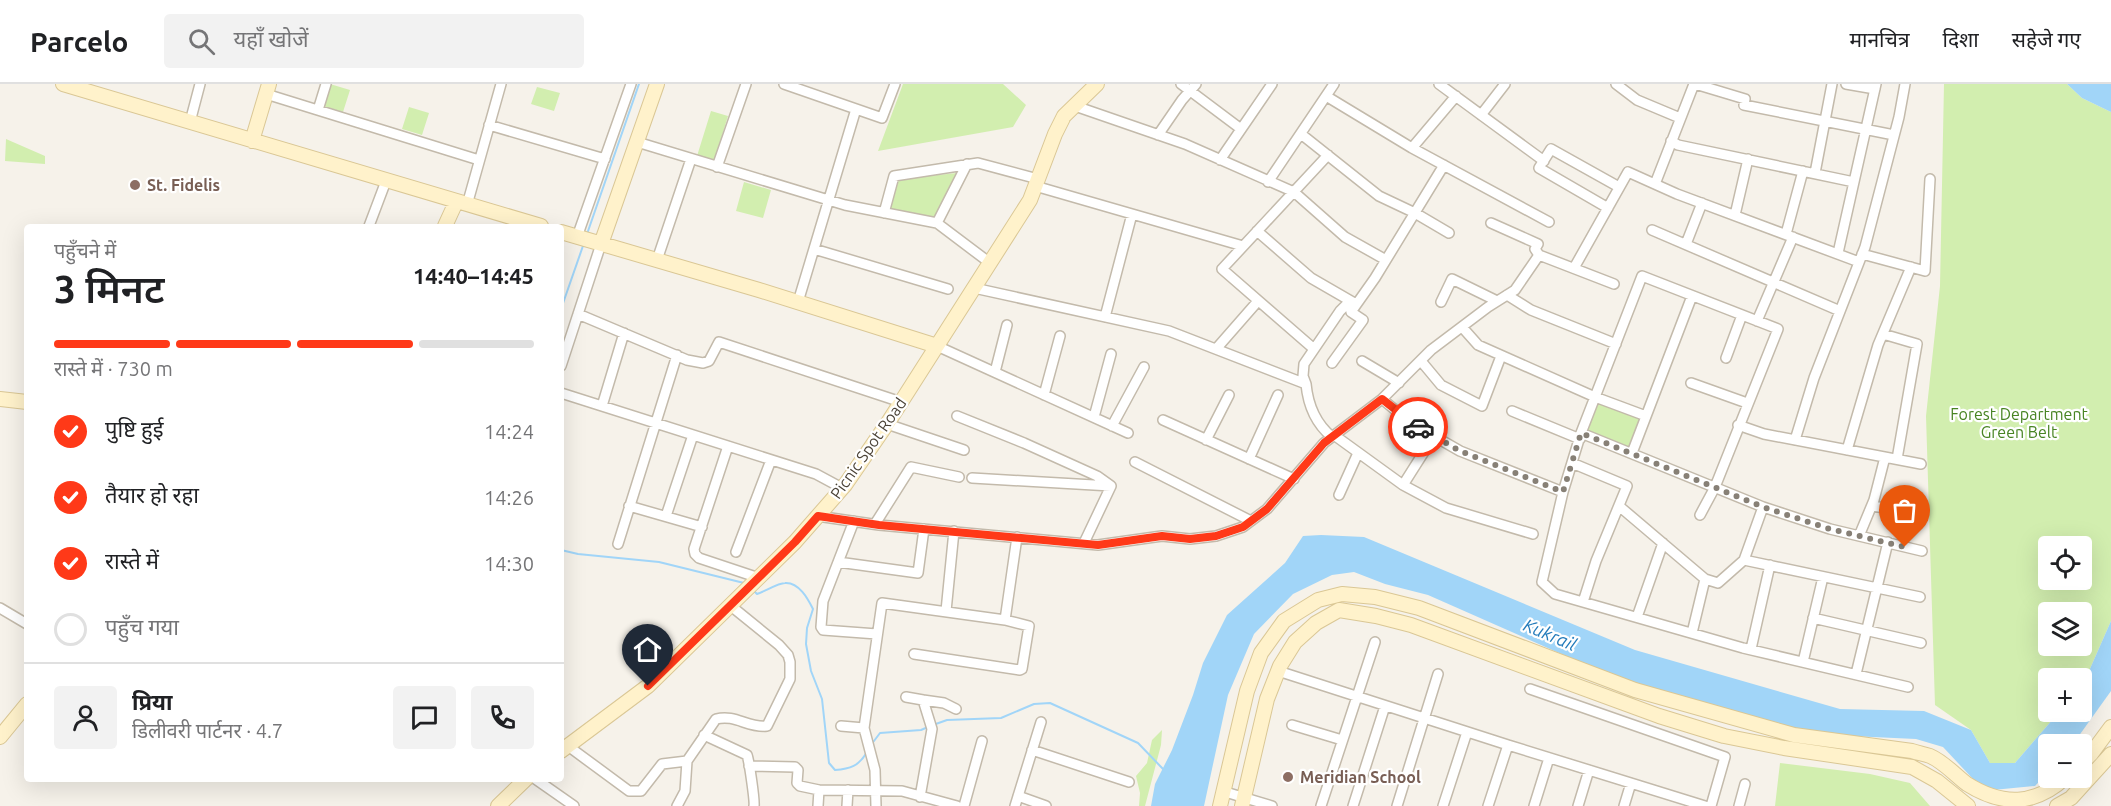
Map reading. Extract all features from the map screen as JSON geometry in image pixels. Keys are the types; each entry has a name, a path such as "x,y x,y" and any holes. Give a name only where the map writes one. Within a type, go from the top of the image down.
{"street":[{"path":"63,84 535,224"},
{"path":"190,122 200,84"},
{"path":"318,110 326,84"},
{"path":"446,224 462,203 479,160 501,84"},
{"path":"564,357 578,314 587,240 605,159 631,84"},
{"path":"587,240 637,142 657,84"},
{"path":"717,167 746,84"},
{"path":"784,84 882,118 895,84"},
{"name":"Picnic Spot Road","path":"565,748 648,686 731,606 842,488 887,424 1030,200 1064,116 1097,84"},
{"path":"1181,84 1193,87 1241,129"},
{"path":"1220,160 1272,84"},
{"path":"1268,182 1334,84"},
{"path":"1439,84 1544,161"},
{"path":"1481,115 1506,84"},
{"path":"1616,84 1637,100 1680,118"},
{"path":"1654,184 1694,84 1745,99 1744,105 1894,135"},
{"path":"1815,173 1833,84"},
{"path":"1838,253 1876,87 1846,84"},
{"path":"1795,440 1814,378 1861,258 1894,135 1905,84"},
{"path":"1158,135 1193,87"},
{"path":"252,141 267,89 318,110 479,160"},
{"path":"1326,96 1412,148 1549,222"},
{"path":"1412,148 1456,96"},
{"path":"1075,106 1158,135 1294,192 1344,237 1386,260"},
{"path":"798,302 856,109"},
{"path":"489,125 605,159"},
{"path":"1300,134 1379,196 1449,233"},
{"path":"1671,141 1678,145 1854,182"},
{"path":"637,142 829,200 937,223 990,263"},
{"path":"1608,208 1539,168 1551,149 1619,187"},
{"path":"1314,349 1222,269 1328,155"},
{"path":"657,260 691,159"},
{"path":"1735,215 1748,159"},
{"path":"884,213 894,176 978,163 1132,214 1243,246"},
{"path":"937,223 967,164"},
{"path":"1332,363 1363,320 1351,312 1444,165"},
{"path":"1757,321 1789,235 1803,171"},
{"path":"1574,268 1628,172 1702,203 1838,253 1925,271 1930,178"},
{"path":"370,224 386,181"},
{"path":"1686,244 1702,203"},
{"path":"1105,317 1132,214"},
{"path":"1491,223 1538,244 1535,249 1539,255 1614,284"},
{"path":"1652,230 1840,311"},
{"path":"1257,231 1311,278 1354,307"},
{"path":"564,233 937,346 1128,433"},
{"path":"814,249 948,289"},
{"path":"818,516 875,524 1098,545 1162,536 1190,539 1216,536 1243,527 1267,509 1324,443 1382,399 1420,361 1462,327 1515,290 1539,255"},
{"path":"1847,450 1883,334 1911,267"},
{"path":"1700,515 1715,487 1778,329 1642,276 1580,436 1563,492 1542,582 1555,594 1751,649 1908,687"},
{"path":"1441,302 1452,279 1497,301"},
{"path":"974,288 1169,331 1306,384"},
{"path":"1507,295 1532,310 1616,344"},
{"path":"1632,453 1692,296"},
{"path":"1216,349 1258,301"},
{"path":"1354,307 1346,305 1304,364 1303,376 1308,403 1321,429 1403,485 1446,508 1533,534"},
{"path":"578,314 677,356 703,363 709,361 719,342 901,402"},
{"path":"1726,358 1742,315"},
{"path":"995,372 1007,326"},
{"path":"1462,327 1478,345 1595,397 1646,416"},
{"path":"602,406 624,333"},
{"path":"1883,334 1917,344 1897,459"},
{"path":"1044,395 1060,336"},
{"path":"1094,417 1111,354"},
{"path":"618,544 677,356"},
{"path":"1420,361 1441,385 1482,406 1501,356"},
{"path":"1362,361 1399,383"},
{"path":"1112,426 1144,367"},
{"path":"1691,383 1747,403"},
{"path":"564,394 816,474 842,488"},
{"path":"1206,440 1229,395"},
{"path":"1249,459 1278,395"},
{"path":"0,399 24,402"},
{"path":"1382,399 1411,423 1460,451 1563,492"},
{"path":"1512,411 1632,453 1763,507 1830,529 1922,551"},
{"path":"957,416 1098,476 1111,486"},
{"path":"1163,420 1294,479"},
{"path":"887,424 964,450"},
{"path":"1738,425 1764,434 1921,464"},
{"path":"666,516 693,435"},
{"path":"1403,485 1434,436"},
{"path":"728,446 694,549 697,557 752,584"},
{"path":"1340,495 1358,453"},
{"path":"1859,536 1872,506 1885,457"},
{"path":"736,552 771,460"},
{"path":"1135,462 1251,521"},
{"path":"1572,463 1627,486 1596,561 1583,602"},
{"path":"875,524 911,467 959,477"},
{"path":"972,478 1111,486"},
{"path":"1084,543 1111,486"},
{"path":"629,506 702,527"},
{"path":"1619,506 1705,579 1718,583 1744,560 1763,507"},
{"path":"1872,506 1920,513"},
{"path":"854,521 823,601 821,628 877,634"},
{"path":"838,562 918,573 924,529"},
{"path":"946,611 954,531"},
{"path":"1005,620 1017,537"},
{"path":"1637,617 1663,543"},
{"path":"1856,675 1887,543"},
{"path":"1744,560 1920,597"},
{"path":"1751,649 1770,565"},
{"path":"1803,662 1823,577"},
{"path":"1692,633 1705,579"},
{"path":"1220,806 1247,691 1261,653 1284,621 1318,600 1342,594 1375,597 1419,608 1635,690 1794,735 1912,751 1930,756 1988,797 2009,804 2033,800 2050,788"},
{"path":"876,806 877,790 871,750 864,728 882,603 1005,620 1029,626 1020,670 914,654"},
{"path":"677,806 685,791 687,760 716,719 731,717 750,726 767,726 790,679 788,655 731,606"},
{"path":"0,608 24,622"},
{"path":"1243,801 1267,699 1278,671 1294,642 1316,623 1339,610 1411,625 1648,712 1724,736 1784,748 1912,767 1937,781 1968,806"},
{"path":"1813,618 1921,644"},
{"path":"1321,806 1375,642"},
{"path":"1278,671 1705,806"},
{"path":"1397,806 1426,719 1438,674"},
{"path":"1530,689 1725,757 1711,806"},
{"path":"906,697 944,704 956,709"},
{"path":"920,797 932,729 923,700"},
{"path":"1353,806 1385,706"},
{"path":"2,730 24,707"},
{"path":"1015,806 1041,722"},
{"path":"1292,725 1342,740"},
{"path":"841,726 864,728"},
{"path":"2092,753 2111,727"},
{"path":"1443,806 1467,732"},
{"path":"704,735 747,755 749,778 755,800 754,806"},
{"path":"964,806 982,741"},
{"path":"1488,806 1508,745"},
{"path":"565,748 629,791 636,792 641,791 662,764 687,760"},
{"path":"1032,750 1129,782"},
{"path":"2057,806 2071,798 2111,754"},
{"path":"1534,806 1549,758"},
{"path":"749,766 795,767 798,770 798,786 819,790 902,791 957,806"},
{"path":"1578,806 1589,770"},
{"path":"498,806 523,782"},
{"path":"540,782 574,806"},
{"path":"1624,806 1631,783"},
{"path":"1739,806 1745,784"},
{"path":"818,806 819,790"},
{"path":"847,806 848,790"},
{"path":"1222,791 1243,801 1272,806"},
{"path":"1018,796 1046,806"},
{"path":"1668,806 1671,796"}],"green space":[{"path":"330,84 350,90 343,112 323,106"},
{"path":"903,84 1003,84 1026,105 1013,127 878,151"},
{"name":"Forest Department Green Belt","path":"1944,84 2067,84 2082,98 2111,112 2111,621 2090,668 2038,668 2038,722 2050,722 2015,763 1990,763 1971,730 1935,705 1926,416 1940,286"},
{"path":"537,87 560,93 554,111 531,104"},
{"path":"409,107 429,113 422,135 402,129"},
{"path":"711,111 728,116 714,162 697,156"},
{"path":"6,139 45,156 45,164 5,161"},
{"path":"957,173 935,217 890,210 899,179"},
{"path":"744,182 771,190 763,218 736,211"},
{"path":"1599,402 1640,418 1629,448 1587,432"},
{"path":"1162,730 1161,745 1145,806 1139,806 1140,793 1136,776 1147,763 1152,740"},
{"path":"1780,763 1870,774 1910,783 1930,806 1775,806"}],"water":[{"path":"2067,84 2111,84 2111,112 2082,98"},
{"name":"Kukrail","path":"1303,536 1364,537 1635,650 1840,709 1924,711 1971,730 1990,763 2015,763 2038,736 2038,783 2035,786 1993,790 1973,779 1943,747 1916,739 1806,731 1718,709 1618,679 1428,595 1385,584 1354,572 1332,575 1293,594 1254,634 1228,695 1204,806 1151,806 1155,784 1172,750 1203,663 1227,615 1285,563"},
{"path":"2111,621 2111,691 2092,718 2090,668"},
{"path":"2050,722 2089,722 2080,734 2040,734"}],"waterway":[{"path":"587,234 639,84"},
{"path":"564,300 584,243"},
{"path":"564,551 659,562 744,583"},
{"path":"753,590 757,594 779,584 790,583 806,596 813,609 807,628 806,644 811,671 822,699 829,763 835,770 850,768 861,761 867,752"},
{"path":"933,725 947,720 1001,718 1034,704 1050,703 1138,743 1164,770"},
{"path":"871,745 880,733 921,730 928,727"}],"way so far":[{"path":"1418,427 1460,451 1563,492 1581,433 1763,507 1830,529 1905,547"}],"place":[{"name":"St. Fidelis","path":"135,185"},
{"name":"Meridian School","path":"1288,777"}],"route":[{"path":"648,686 795,542 818,516 879,525 1098,545 1162,536 1190,539 1216,536 1243,527 1267,509 1324,443 1382,399 1418,427"}]}
